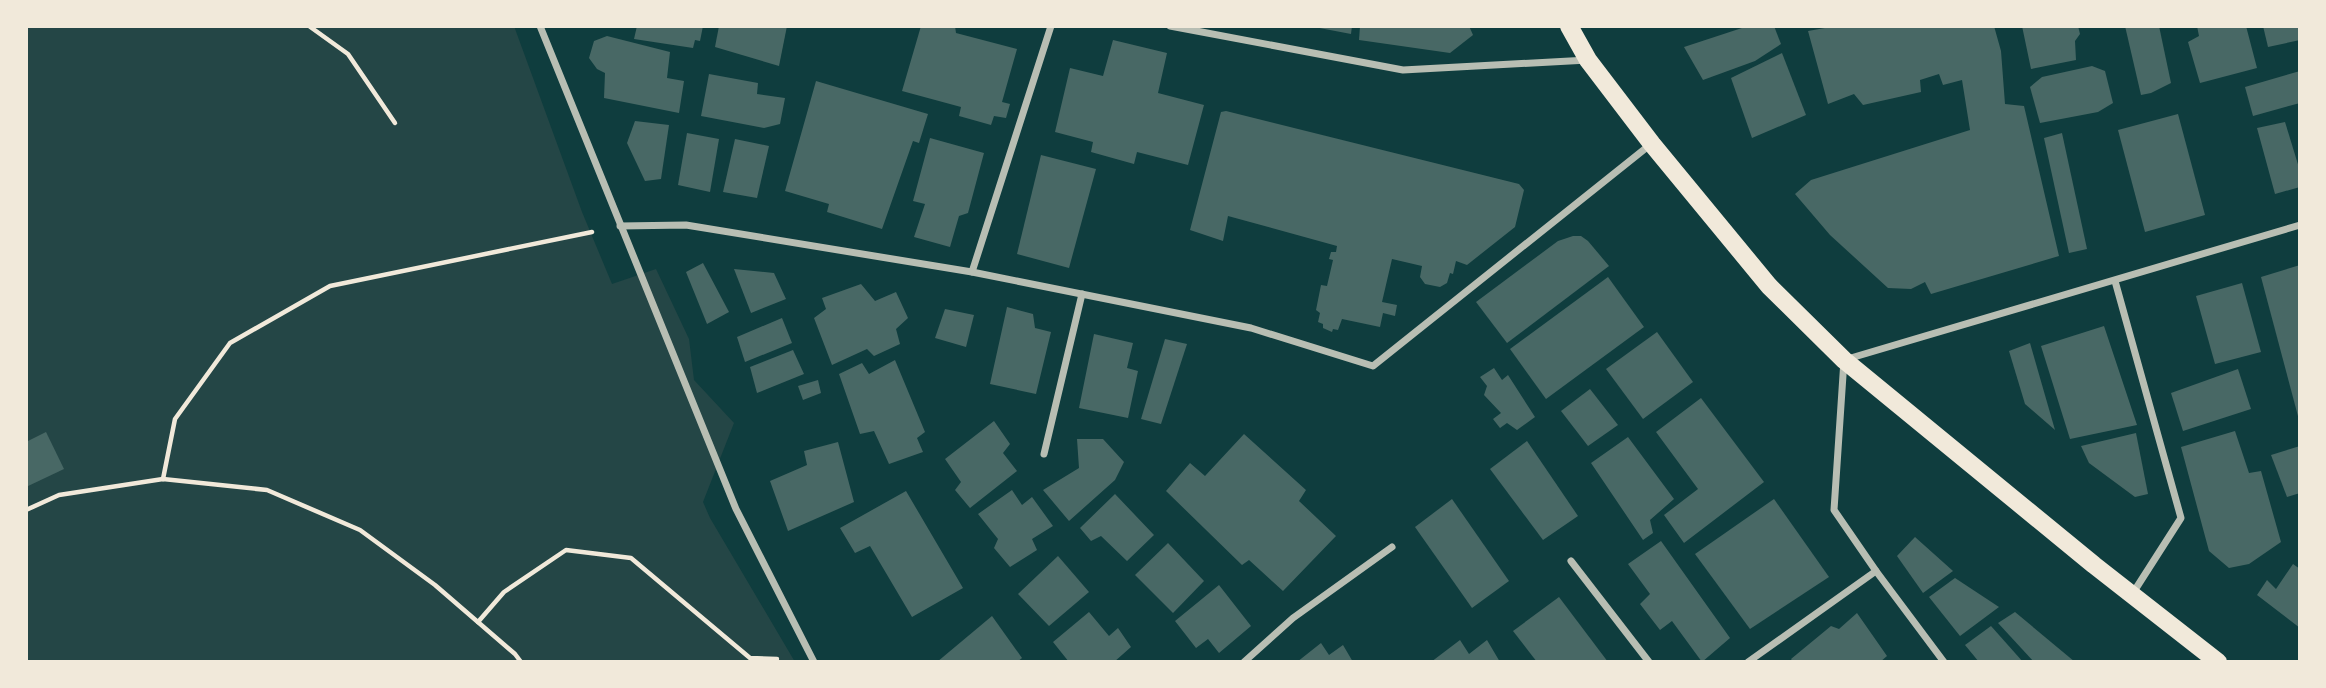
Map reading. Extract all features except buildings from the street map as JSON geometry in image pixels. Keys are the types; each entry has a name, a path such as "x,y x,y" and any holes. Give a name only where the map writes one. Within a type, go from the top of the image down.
{"main road":[{"path":"1569,26 1588,60 1652,144 1769,286 1844,360 2218,662"}],"street":[{"path":"540,26 736,509 813,661"},
{"path":"972,272 1051,26"},
{"path":"1170,26 1402,70 1588,60"},
{"path":"620,226 686,225 972,272 1251,328 1373,366 1652,144"},
{"path":"1944,662 1834,510 1844,360 2300,225"},
{"path":"2115,281 2181,519 2132,593"},
{"path":"1044,454 1082,294"},
{"path":"1244,662 1293,618 1392,547"},
{"path":"1571,561 1649,662"},
{"path":"1748,662 1876,571"}],"path":[{"path":"309,26 348,54 394,122"},
{"path":"163,479 175,419 230,343 330,286 620,226"},
{"path":"26,510 59,495 163,479 267,490 360,530 435,584 521,662"},
{"path":"478,622 504,592 566,550 631,558 750,658 813,661"}],"shaded area":[{"path":"26,26 514,26 582,212 612,284 656,269 689,339 694,380 734,423 703,502 795,662 26,662"}]}
